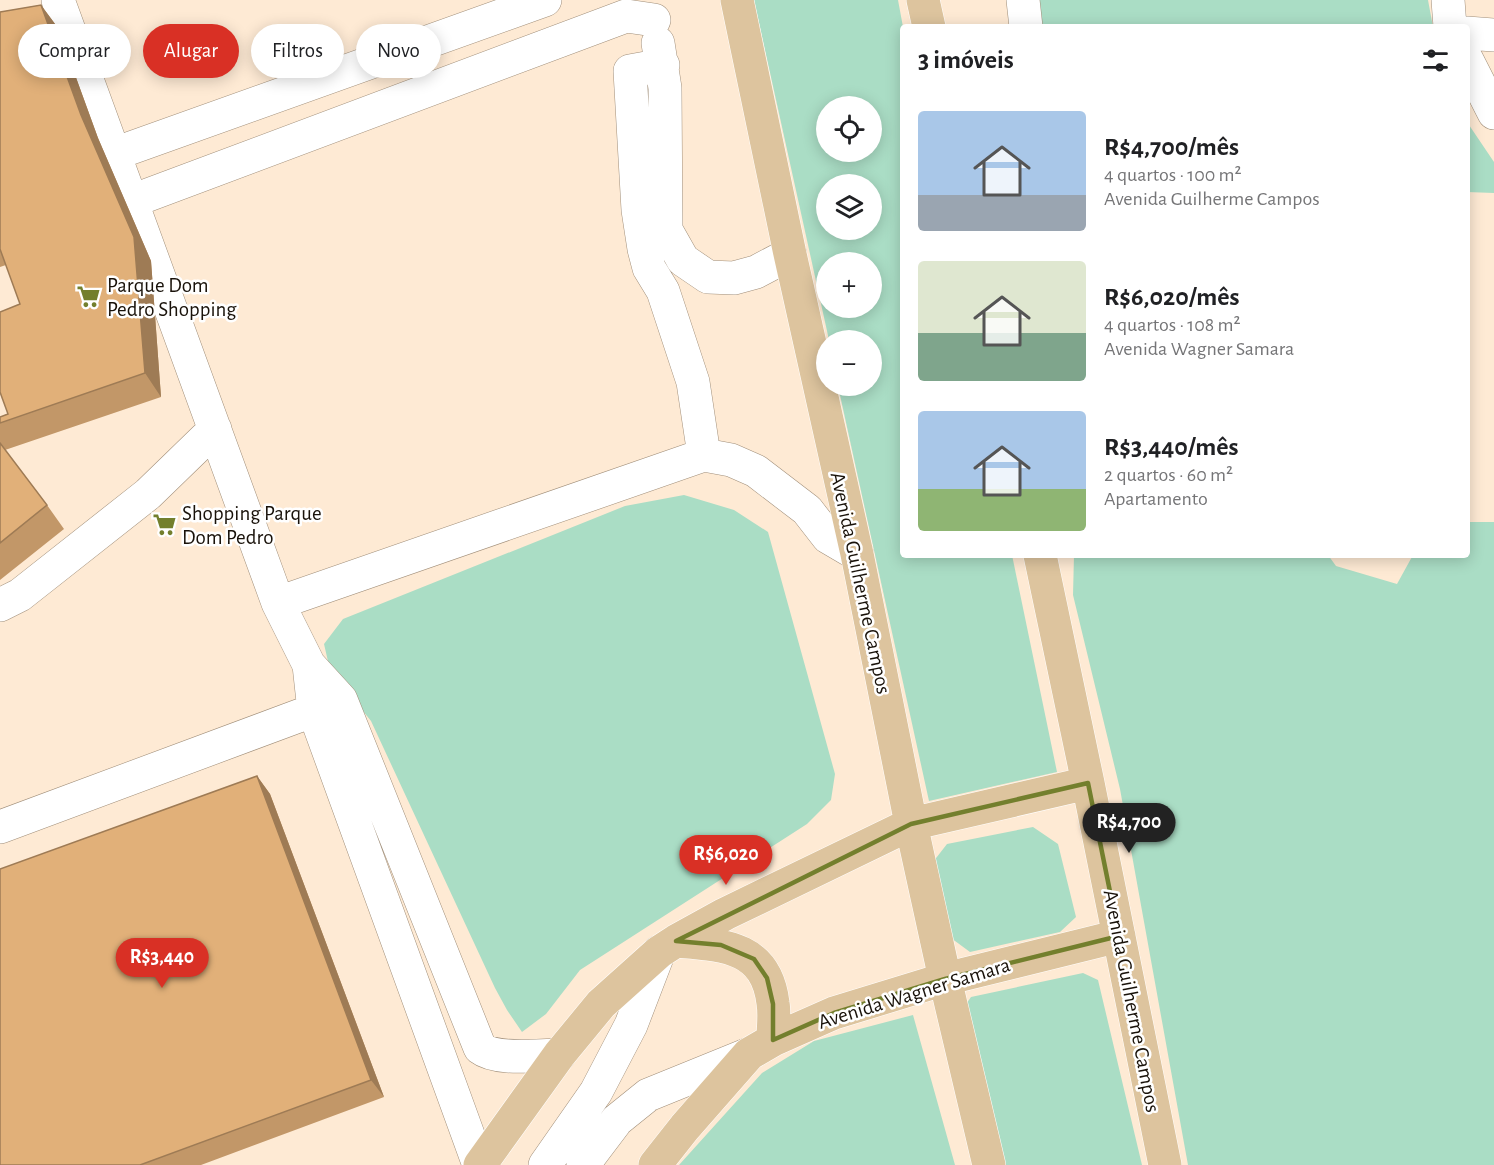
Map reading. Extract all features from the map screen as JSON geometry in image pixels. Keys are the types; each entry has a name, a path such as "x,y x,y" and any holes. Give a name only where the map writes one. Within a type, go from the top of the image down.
{"main road":[{"name":"Avenida Guilherme Campos","path":"737,0 790,254 857,554 911,824 989,1165"},
{"path":"923,0 928,24"},
{"name":"Avenida Guilherme Campos","path":"1041,558 1165,1165"},
{"path":"480,1165 559,1055 601,1004 668,947 724,915 911,824 1088,783"},
{"name":"Avenida Wagner Samara","path":"655,1165 685,1127 761,1047 834,1013 945,979 1119,936"},
{"path":"668,947 721,945 754,959 767,978 773,1004 761,1047"}],"street":[{"path":"58,0 278,603 328,705 480,1048 485,1052 500,1056 559,1055"},
{"path":"114,154 545,0"},
{"path":"1023,0 1026,24"},
{"path":"1448,0 1450,24"},
{"path":"132,201 626,16 651,10 663,65 665,88 666,230 683,260 708,276 734,278 756,272 790,254"},
{"path":"1470,33 1494,35"},
{"path":"663,65 630,71 638,210 644,249 650,268 663,291 693,382 704,455"},
{"path":"1470,66 1494,113"},
{"path":"0,605 20,595 148,494 215,429"},
{"path":"278,603 704,455 731,460 756,471 807,510 828,537 857,554"},
{"path":"1055,627 1057,558"},
{"path":"0,827 328,705"},
{"path":"328,705 480,1165"},
{"path":"545,1165 596,1092 668,947"},
{"path":"583,1165 617,1120 648,1095 761,1047"}],"highlighted area":[{"path":"1088,783 1119,936 945,979 834,1013 773,1040 773,1004 767,978 754,959 721,945 676,941 911,824"}],"green space":[{"path":"754,0 898,0 902,24 900,24 900,558 1013,558 1057,772 929,801 840,396 882,396 882,330 827,330 824,318 882,318 882,252 816,252 816,281"},
{"path":"1039,0 1428,0 1432,24 1042,24"},
{"path":"1470,126 1494,162 1494,193 1470,192"},
{"path":"684,495 734,510 768,532 835,774 831,800 807,824 580,970 546,1014 522,1032 495,988 371,721 330,670 324,644 343,619 625,506"},
{"path":"1470,522 1494,522 1494,1165 1188,1165 1120,789 1073,595 1074,558 1330,558 1336,566 1397,584 1411,558 1470,558"},
{"path":"1033,827 1058,844 1076,917 1060,932 970,952 951,938 933,862 947,844"},
{"path":"1083,973 1098,980 1142,1165 999,1165 964,1007 971,997"},
{"path":"913,1015 955,1165 679,1165 762,1073 814,1041"}],"building":[{"name":"Parque Dom Pedro Shopping","path":"41,5 48,24 18,24 18,78 68,78 81,115 134,237 145,373 0,423 0,417 8,414 0,392 0,312 20,304 0,249 0,12"},
{"path":"0,443 47,505 0,543"},
{"path":"257,776 371,1080 140,1165 0,1165 0,869"}],"place":[{"name":"Parque Dom Pedro Shopping","path":"89,297"},
{"name":"Shopping Parque Dom Pedro","path":"164,525"}]}
